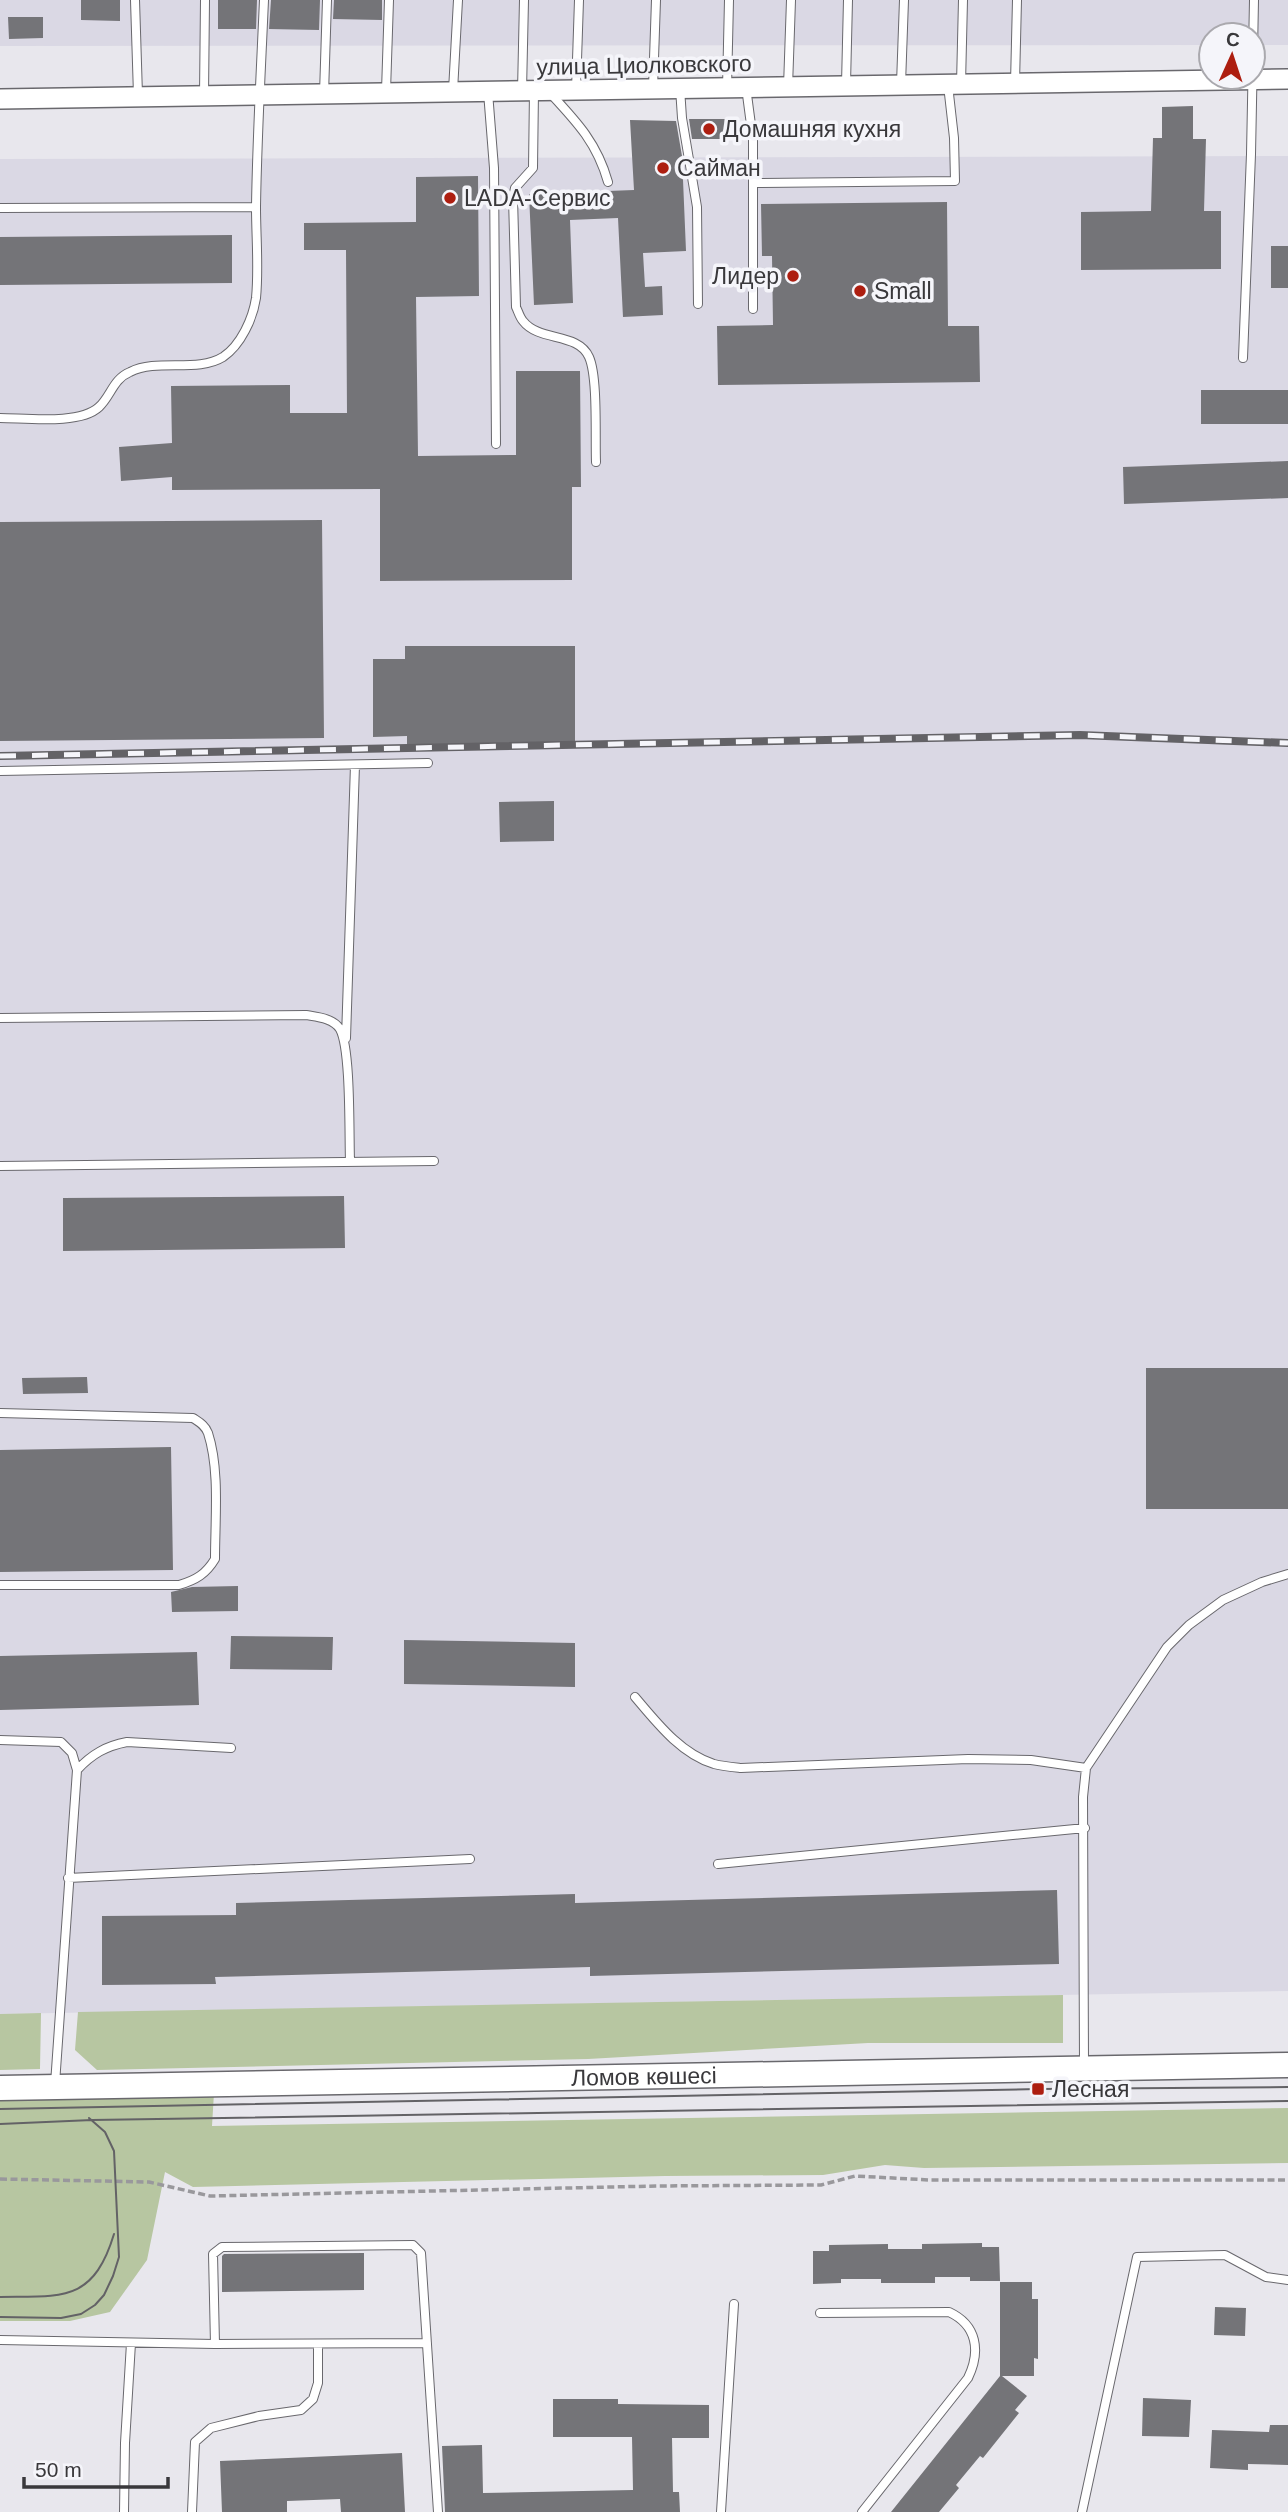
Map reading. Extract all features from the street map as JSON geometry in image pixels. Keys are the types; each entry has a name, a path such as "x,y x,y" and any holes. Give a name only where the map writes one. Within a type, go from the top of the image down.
{"main road":[{"name":"Ломов көшесі","path":"0,2088 1288,2065"}],"street":[{"name":"улица Циолковского","path":"1267,79 1288,79"},
{"name":"улица Циолковского","path":"0,99 1197,80"}],"lane":[{"path":"135,0 138,98"},
{"path":"204,97 205,0"},
{"path":"0,418 80,416 99,408 114,383 127,372 148,365 198,364 223,357 240,340 251,320 256,298 256,206 264,0"},
{"path":"324,94 327,0"},
{"path":"386,93 389,0"},
{"path":"453,92 458,0"},
{"path":"524,0 535,91 533,168 515,188 513,198 516,307 523,321 536,332 581,347 588,355 593,371 596,462"},
{"path":"576,90 579,0"},
{"path":"653,89 656,0"},
{"path":"729,0 737,88 753,140 753,309"},
{"path":"788,87 791,0"},
{"path":"846,86 848,0"},
{"path":"901,85 904,0"},
{"path":"753,183 955,181 954,84 963,0"},
{"path":"1015,83 1017,0"},
{"path":"1254,0 1254,21"},
{"path":"680,89 682,118 697,206 698,304"},
{"path":"535,91 593,143 603,162 608,182"},
{"path":"1243,358 1254,91"},
{"path":"488,92 494,168 496,444"},
{"path":"0,208 256,206"},
{"path":"0,771 428,763"},
{"path":"350,1161 345,1045 355,765"},
{"path":"0,1018 306,1015 325,1018 339,1027 345,1045"},
{"path":"0,1166 434,1161"},
{"path":"0,1413 193,1418 208,1431 215,1480 215,1559 208,1570 195,1581 179,1585 0,1585"},
{"path":"1084,2069 1083,1797 1086,1768 1167,1647 1189,1625 1223,1600 1262,1582 1288,1574"},
{"path":"635,1698 663,1730 691,1753 713,1764 741,1768 968,1759 1031,1760 1086,1768"},
{"path":"0,1740 61,1742 72,1753 76,1770 55,2087"},
{"path":"76,1770 97,1752 111,1745 127,1742 231,1748"},
{"path":"718,1864 1085,1828"},
{"path":"68,1878 470,1859"},
{"path":"215,2344 213,2254 222,2247 413,2245 421,2253 438,2512"},
{"path":"1082,2512 1137,2257 1224,2255 1266,2277 1288,2280"},
{"path":"721,2512 734,2304"},
{"path":"820,2313 949,2312 965,2322 975,2340 976,2354 968,2378 862,2512"},
{"path":"0,2340 215,2344 426,2343"},
{"path":"124,2512 131,2343"},
{"path":"192,2512 195,2442 211,2428 259,2416 301,2410 313,2399 318,2383 318,2344"}],"path":[{"path":"0,2179 149,2182 210,2196 821,2185 855,2176 929,2180 1288,2180"}],"shaded area":[{"path":"0,0 1288,0 1288,45 1267,45 1267,21 1197,21 1197,45 0,46"},
{"path":"1288,156 1288,1991 0,2014 0,159"}],"green space":[{"path":"1063,1995 1063,2043 868,2043 588,2059 97,2070 75,2050 78,2012"},
{"path":"41,2013 40,2069 0,2070 0,2014"},
{"path":"214,2093 212,2126 1288,2108 1288,2163 924,2168 885,2165 823,2175 193,2187 165,2172 147,2260 110,2312 70,2321 0,2321 0,2097"}],"building":[{"path":"81,0 120,0 120,21 81,20"},
{"path":"218,0 257,0 256,29 218,29"},
{"path":"271,0 320,0 319,30 269,29"},
{"path":"334,0 382,0 382,20 333,19"},
{"path":"8,17 43,17 43,38 9,39"},
{"path":"1193,106 1193,139 1206,139 1204,211 1221,211 1221,269 1081,270 1081,212 1151,211 1153,138 1162,138 1162,107"},
{"path":"689,119 728,119 728,139 692,139"},
{"path":"630,120 676,121 682,156 686,251 643,253 645,287 662,286 663,315 623,317 618,218 570,220 573,303 534,305 529,194 634,190"},
{"path":"478,176 479,296 416,297 418,456 516,455 516,371 580,371 581,487 572,487 572,580 380,581 380,489 172,490 172,477 121,481 119,447 172,443 171,386 290,385 290,413 347,413 346,250 304,250 304,223 416,222 416,177"},
{"name":"Small","path":"947,202 948,326 979,326 980,382 718,385 717,326 773,325 772,256 762,256 761,204"},
{"path":"232,235 232,283 0,285 0,237"},
{"path":"1271,246 1288,246 1288,288 1271,288"},
{"path":"1201,390 1288,390 1288,424 1201,424"},
{"path":"1288,461 1288,498 1124,504 1123,467"},
{"path":"322,520 324,738 0,741 0,522"},
{"path":"405,646 575,646 575,746 407,747 407,736 373,737 373,659 405,659"},
{"path":"554,801 554,841 500,842 499,802"},
{"path":"344,1196 345,1248 63,1251 63,1198"},
{"path":"1146,1368 1288,1368 1288,1509 1146,1509"},
{"path":"87,1377 88,1393 23,1394 22,1378"},
{"path":"171,1447 173,1570 0,1572 0,1450"},
{"path":"238,1586 238,1611 172,1612 171,1592 192,1587"},
{"path":"231,1636 333,1637 332,1670 230,1669"},
{"path":"404,1640 575,1643 575,1687 404,1684"},
{"path":"197,1652 199,1705 0,1710 0,1656"},
{"path":"1057,1890 1059,1964 590,1976 590,1967 215,1977 216,1984 102,1985 102,1916 236,1915 236,1903 575,1894 575,1903"},
{"path":"982,2243 982,2247 999,2247 1000,2281 970,2281 970,2277 935,2277 935,2283 881,2283 881,2279 841,2279 841,2283 813,2284 813,2251 829,2251 829,2245 888,2244 888,2249 922,2249 922,2244"},
{"path":"364,2253 364,2290 222,2292 224,2254"},
{"path":"1000,2282 1032,2282 1032,2299 1038,2299 1038,2359 1034,2358 1034,2376 1002,2376 1027,2396 1015,2410 1019,2413 983,2458 980,2456 956,2485 959,2488 939,2512 891,2512 1000,2376"},
{"path":"1215,2307 1246,2308 1245,2336 1214,2335"},
{"path":"1143,2398 1191,2400 1189,2437 1142,2436"},
{"path":"553,2399 618,2399 618,2404 709,2405 709,2438 672,2438 673,2492 679,2492 680,2512 445,2512 442,2446 482,2445 483,2493 633,2490 632,2437 553,2437"},
{"path":"1270,2425 1288,2425 1288,2465 1248,2464 1248,2470 1210,2468 1212,2430 1269,2432"},
{"path":"402,2453 405,2512 341,2512 340,2499 287,2501 287,2512 222,2512 220,2461"}],"tram line":[{"path":"0,2109 1038,2089 1288,2087"},
{"path":"0,2124 92,2120 1288,2101"},
{"path":"0,2317 61,2318 81,2314 104,2295 113,2276 119,2257 114,2151 105,2132 89,2118"},
{"path":"0,2297 58,2295 85,2284 96,2273 106,2256 114,2234"}],"railway":[{"path":"0,756 1080,735 1288,743"}],"place":[{"name":"Домашняя кухня","path":"709,129"},
{"name":"Сайман","path":"663,168"},
{"name":"LADA-Сервис","path":"450,198"},
{"name":"Лидер","path":"793,276"},
{"name":"Small","path":"860,291"},
{"name":"Лесная","path":"1038,2089"}]}
